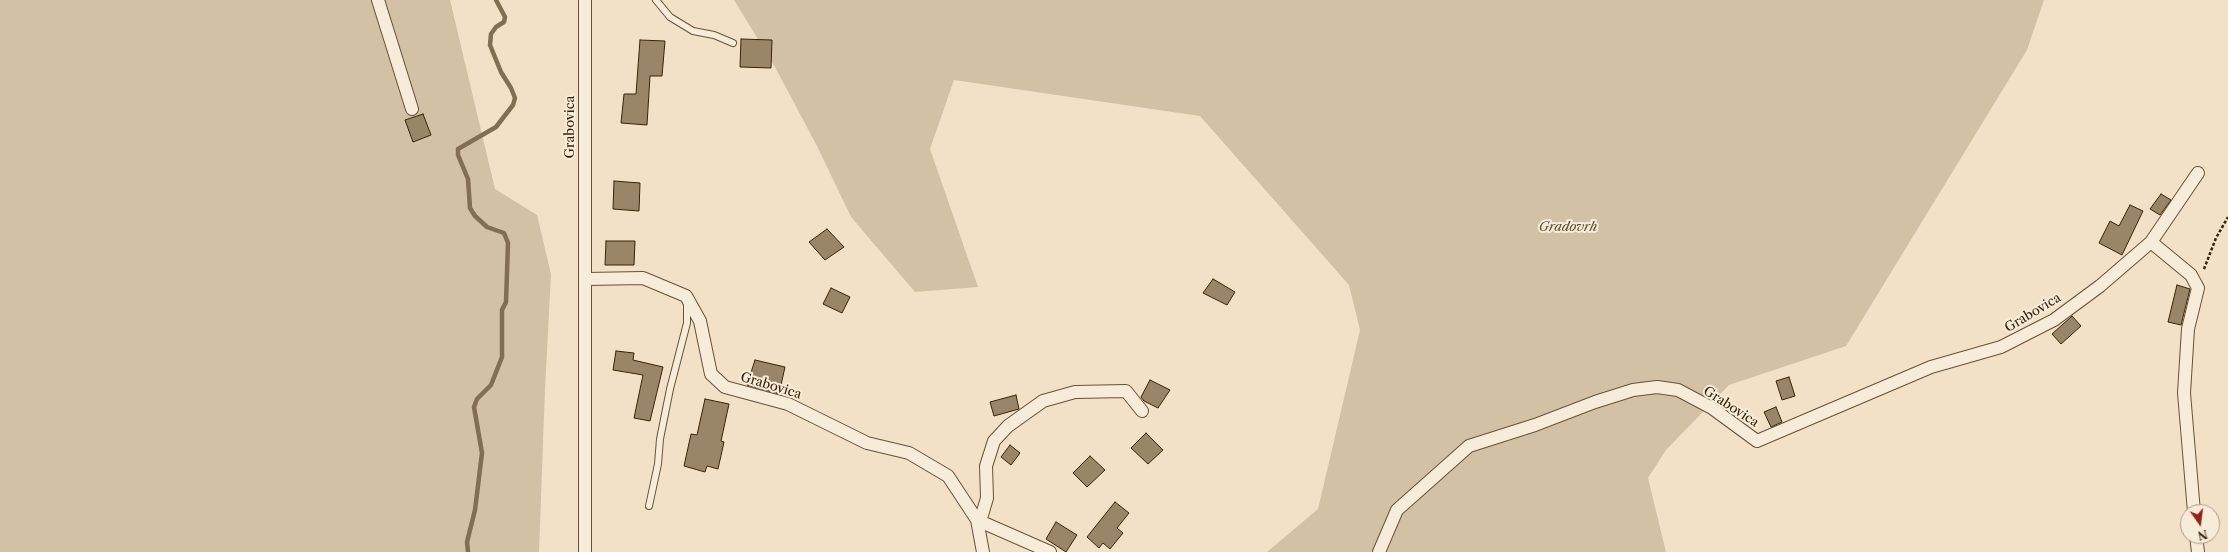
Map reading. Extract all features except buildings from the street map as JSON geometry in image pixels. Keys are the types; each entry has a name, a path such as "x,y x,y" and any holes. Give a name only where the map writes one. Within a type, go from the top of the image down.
{"street":[{"path":"378,0 412,109"},
{"name":"Grabovica","path":"585,0 586,552"},
{"name":"Grabovica","path":"1379,552 1397,510 1469,446 1535,425 1627,392 1657,387 1678,390 1705,405 1757,441 1931,367 2001,348 2054,320 2100,286 2151,242 2198,173"},
{"path":"2151,242 2191,275 2198,288 2188,330 2184,394 2193,504"},
{"path":"586,279 643,278 686,296"},
{"name":"Grabovica","path":"686,296 700,321 711,374 725,387 788,404 867,443 909,453 948,476 977,520 983,552"},
{"path":"1050,552 977,520 982,515 987,498 986,466 994,441 1008,426 1043,401 1074,392 1126,391 1142,411"}],"lane":[{"path":"656,0 670,17 692,30 714,35 733,43"},
{"path":"648,506 658,464 660,439 670,389 687,323 686,296"}],"path":[{"path":"2198,288 2216,238 2228,217"}],"green space":[{"path":"0,0 450,0 495,189 537,215 551,274 539,552 0,552"},
{"name":"Gradovrh","path":"734,0 2044,0 2027,50 1846,346 1729,385 1666,450 1648,478 1666,552 1267,552 1318,509 1360,330 1349,285 1200,116 954,80 930,149 978,287 915,292 851,217 818,148 775,67"}],"waterway":[{"path":"468,552 467,542 475,510 482,453 474,407 477,399 491,385 502,357 502,310 506,302 508,243 504,233 487,227 475,216 470,208 468,179 458,155 458,149 496,127 513,105 515,98 511,88 501,72 490,45 491,34 496,27 504,22 505,17 496,0"}]}
